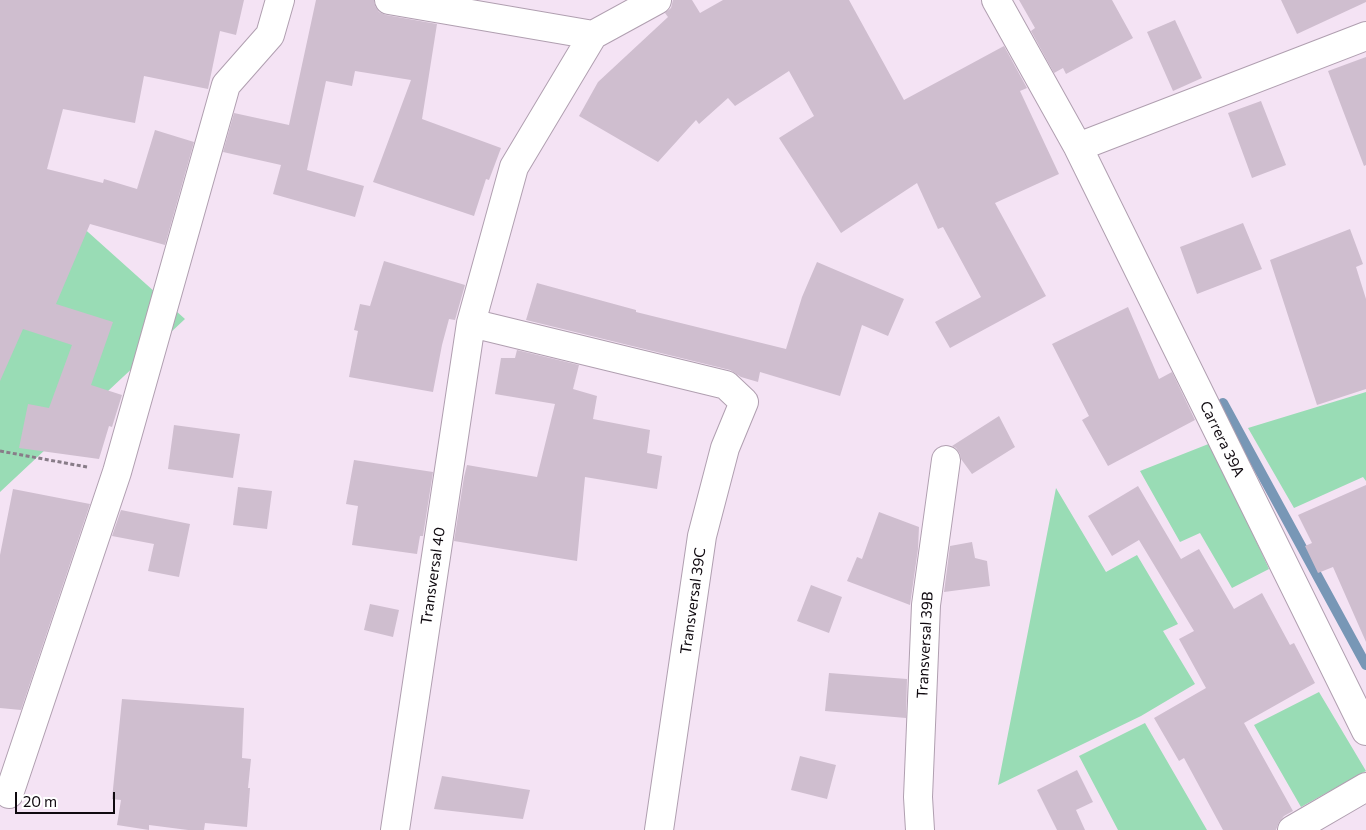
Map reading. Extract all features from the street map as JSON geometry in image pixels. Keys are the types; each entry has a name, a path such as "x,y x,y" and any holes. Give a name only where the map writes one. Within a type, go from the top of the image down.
{"street":[{"path":"9,794 117,472 226,85 270,35 280,0"},
{"path":"389,0 593,35 657,0"},
{"name":"Carrera 39A","path":"996,0 1078,147 1366,731"},
{"name":"Transversal 40","path":"395,830 471,323 514,167 593,35"},
{"path":"1078,147 1366,36"},
{"name":"Transversal 39C","path":"471,323 726,385 744,402 724,448 702,536 659,830"},
{"name":"Transversal 39B","path":"920,830 918,798 926,605 946,460"},
{"path":"1292,830 1366,787"}],"path":[{"path":"0,451 117,472"}],"green space":[{"path":"0,179 69,215 185,319 0,492"},
{"path":"1366,392 1366,481 1363,477 1294,508 1248,428"},
{"path":"1211,443 1269,569 1232,588 1200,533 1180,542 1140,471"},
{"path":"1056,488 1106,572 1137,555 1178,624 1163,631 1195,684 1141,716 998,785"},
{"path":"1319,692 1366,771 1301,807 1254,725"},
{"path":"1145,723 1207,830 1118,830 1079,756"}],"building":[{"path":"0,0 244,0 236,35 220,31 208,89 144,76 135,123 63,109 47,169 103,183 104,179 137,189 155,130 194,142 165,245 90,224 56,304 113,322 91,385 122,395 112,427 109,426 99,459 19,448 28,404 49,408 72,345 23,329 0,381"},
{"path":"316,0 374,0 379,12 386,15 437,24 422,119 501,148 489,180 486,179 474,216 373,182 411,80 355,71 352,86 326,81 307,170 364,186 355,217 273,194 281,165 223,152 234,113 289,125"},
{"path":"673,0 692,0 700,13 723,0 849,0 904,100 1004,46 1027,88 1020,91 1059,174 995,203 1046,296 950,348 935,322 981,297 943,227 938,229 917,183 841,233 779,138 814,116 789,71 735,106 728,98 699,124 696,120 658,162 579,116 598,82 668,17 665,13 671,8"},
{"path":"1019,0 1112,0 1133,38 1066,74 1063,68 1054,73 1031,31 1035,28"},
{"path":"1281,0 1366,0 1366,2 1297,34"},
{"path":"1175,20 1202,78 1173,91 1147,32"},
{"path":"1366,57 1366,165 1364,166 1328,71"},
{"path":"1261,101 1286,165 1252,178 1228,113"},
{"path":"1243,223 1262,269 1197,294 1180,247"},
{"path":"1350,229 1363,264 1356,267 1366,299 1366,389 1317,405 1270,260"},
{"path":"384,261 465,285 455,320 449,319 433,392 349,377 358,331 354,330 360,304 370,306"},
{"path":"817,262 904,299 888,336 862,325 840,396 760,372 758,382 741,377 730,370 526,320 537,283 636,310 636,312 786,349 802,297"},
{"path":"1128,307 1159,379 1172,372 1195,420 1108,466 1082,420 1089,416 1052,344"},
{"path":"517,350 579,365 573,389 597,396 593,419 650,430 647,453 662,456 657,489 585,477 577,561 454,541 467,465 537,477 555,404 495,394 501,358 515,358"},
{"path":"999,416 1015,447 972,474 961,459 956,448 952,446"},
{"path":"174,425 240,434 233,478 168,469"},
{"path":"354,460 433,472 423,536 420,536 417,554 352,545 358,506 346,504"},
{"path":"1366,485 1366,642 1333,567 1318,573 1305,546 1312,543 1298,515"},
{"path":"1138,486 1181,559 1199,549 1234,609 1262,593 1290,645 1294,643 1315,683 1244,723 1293,811 1284,816 1276,830 1223,830 1184,758 1179,761 1154,718 1206,688 1179,639 1194,631 1139,540 1112,556 1088,516"},
{"path":"238,487 272,491 267,529 233,525"},
{"path":"13,489 90,504 21,710 0,708 0,555"},
{"path":"121,510 190,524 179,577 148,571 154,544 112,536"},
{"path":"879,512 919,527 918,549 910,605 847,581 857,557 862,559"},
{"path":"972,542 975,558 987,561 990,586 944,592 950,546"},
{"path":"811,585 842,597 829,633 797,621"},
{"path":"370,604 399,610 393,637 364,630"},
{"path":"829,673 907,679 906,718 825,711"},
{"path":"122,699 244,708 242,758 251,759 247,827 205,823 204,830 149,825 149,830 117,825 121,800 112,799"},
{"path":"800,756 836,765 827,799 791,790"},
{"path":"1077,770 1093,802 1076,810 1085,830 1057,830 1037,790"},
{"path":"442,776 530,790 523,819 434,809"}],"waterway":[{"path":"1223,403 1366,665"}]}
